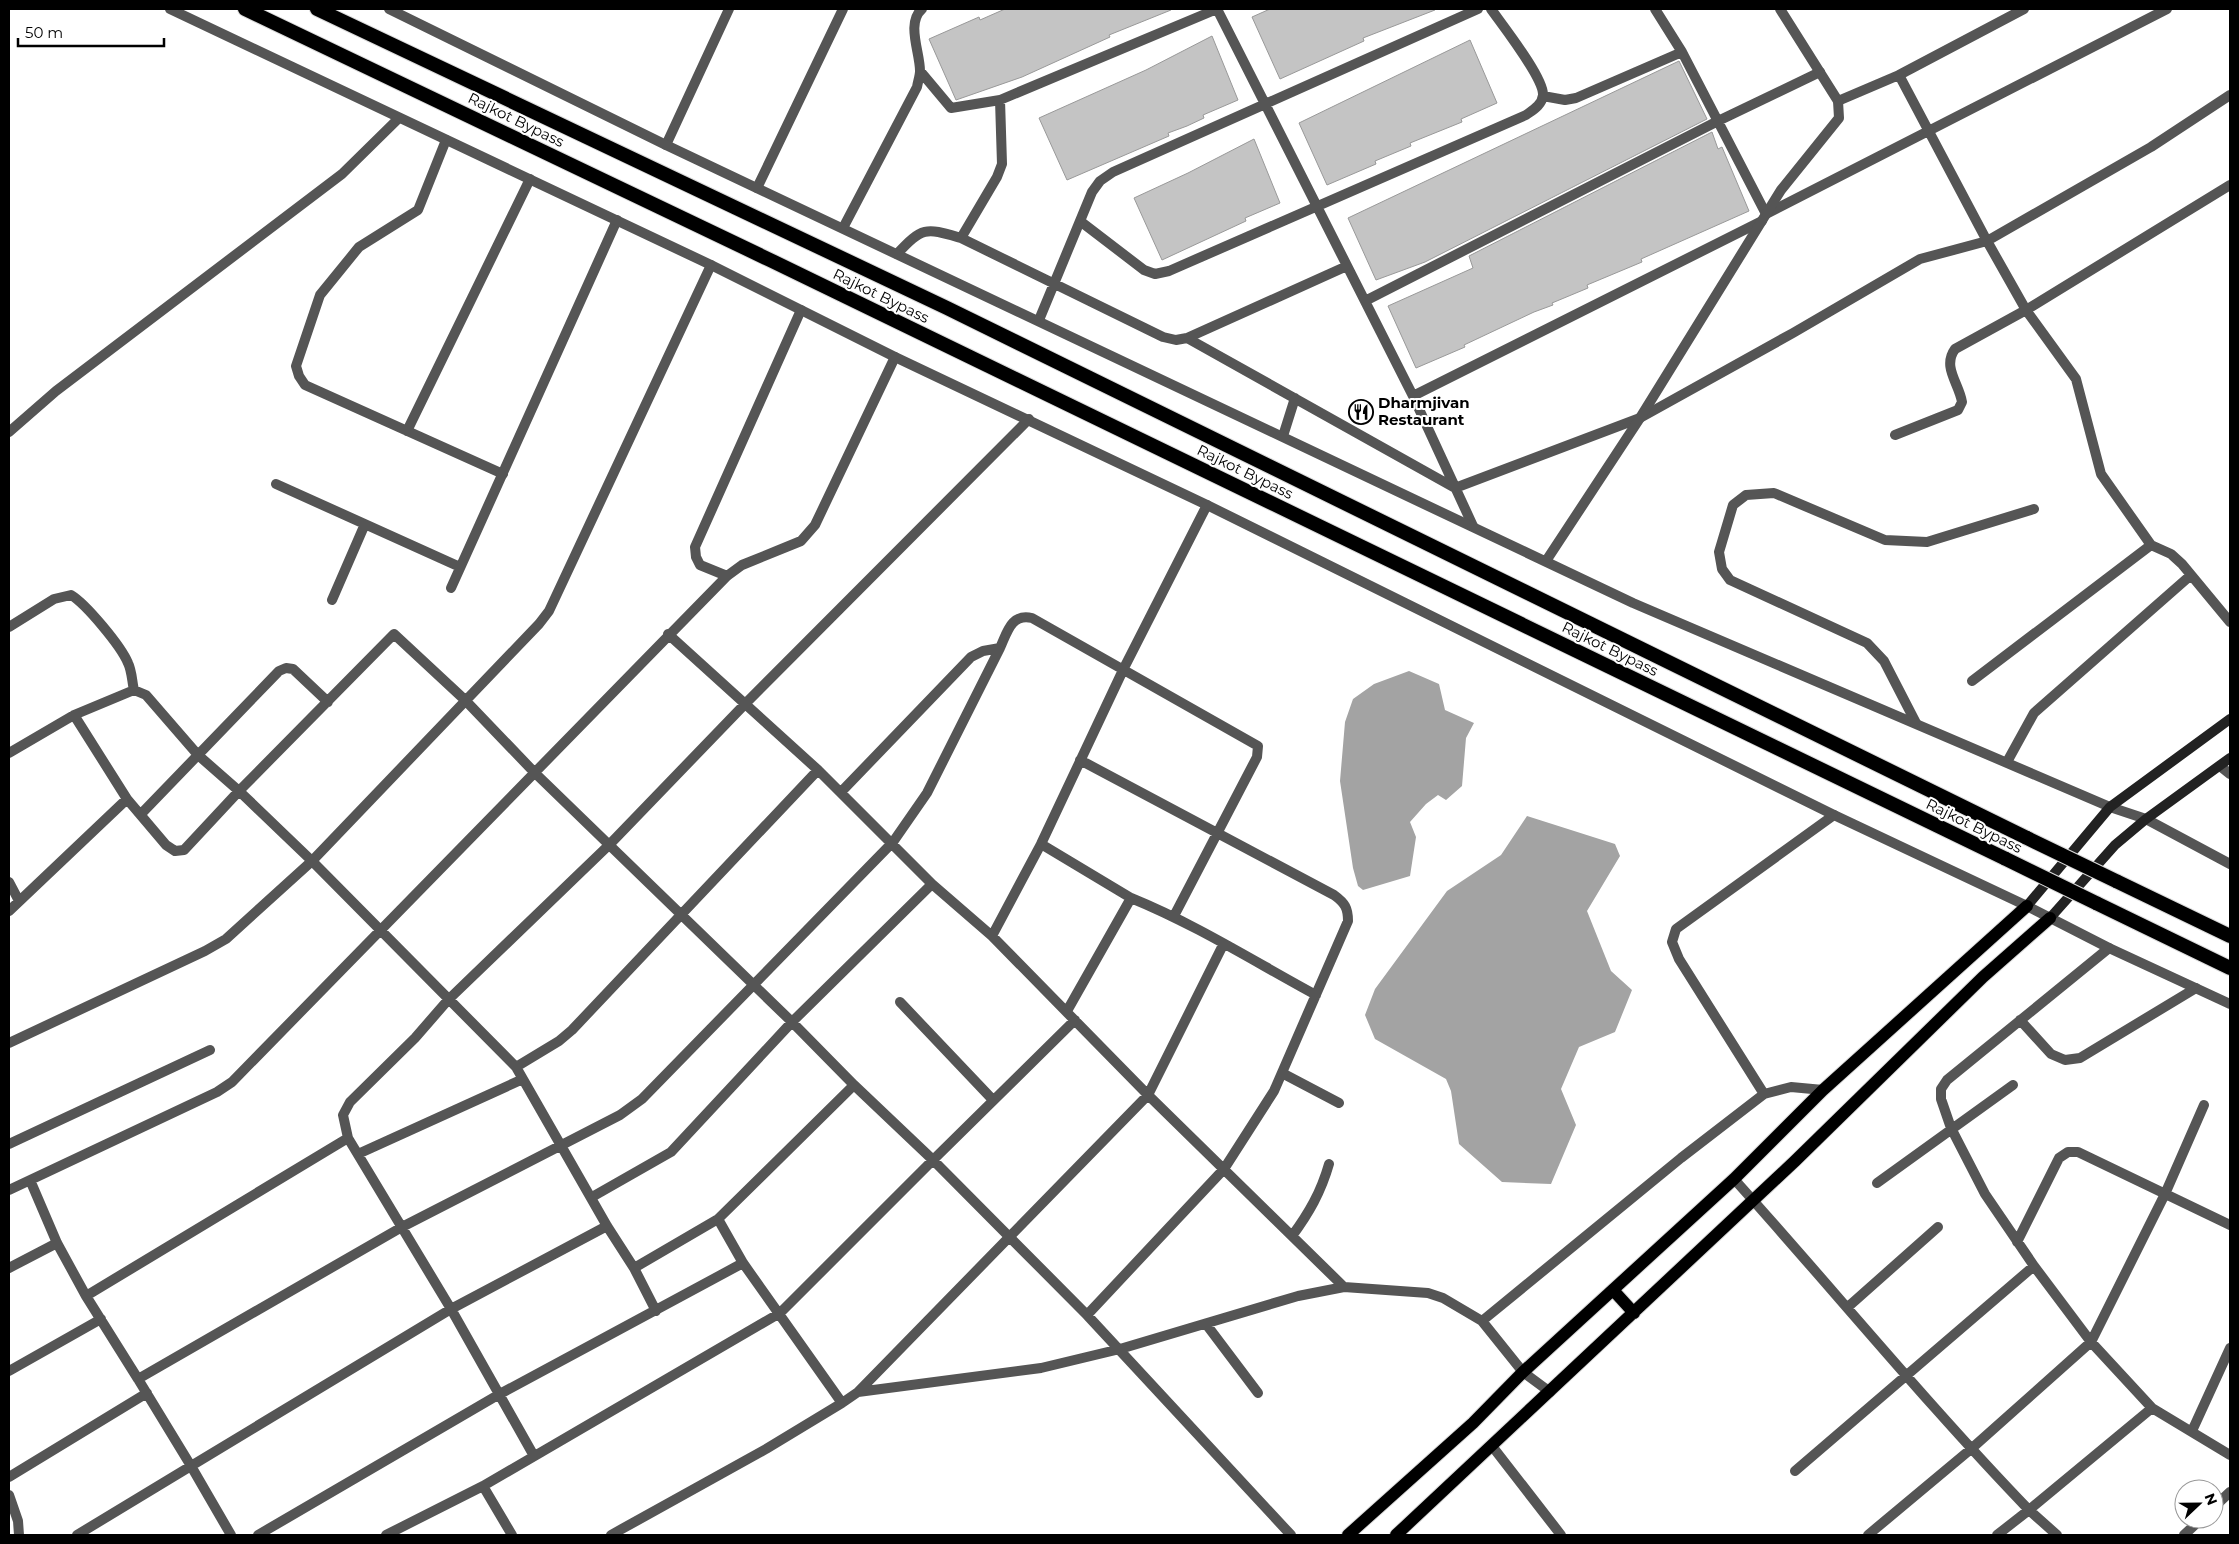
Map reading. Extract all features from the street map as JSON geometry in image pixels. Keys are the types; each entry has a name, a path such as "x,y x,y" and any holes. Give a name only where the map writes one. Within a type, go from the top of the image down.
{"highway":[{"name":"Rajkot Bypass","path":"245,9 788,268 2230,968"},
{"name":"Rajkot Bypass","path":"317,9 947,308 2230,936"}],"main road":[{"path":"1348,1535 1473,1423 1523,1372 1734,1179 1823,1090 2026,906 2110,807 2230,719"},
{"path":"1396,1535 1754,1200 1983,977 2050,918 2115,845 2146,819 2230,758"},
{"path":"1613,1290 1634,1313"}],"street":[{"path":"170,9 711,265 895,357 1207,505 1834,815 2026,906 2108,948 2230,1004"},
{"path":"389,9 400,11 666,145 1039,320 1633,603 2110,807 2146,819 2230,864"},
{"path":"666,145 729,9"},
{"path":"757,188 843,9"},
{"path":"843,228 917,86 920,72 914,23 918,12 922,9"},
{"path":"920,72 951,108 1000,100 1217,9 1413,396 1473,526"},
{"path":"1039,320 1092,192 1100,181 1113,172 1264,102 1478,9"},
{"path":"1080,221 1144,270 1155,274 1169,271 1318,208 1526,115 1537,108 1543,96 1540,80 1492,9"},
{"path":"1656,9 1682,52 1718,121 1764,218"},
{"path":"1546,561 1640,418 1781,190 1839,118 1838,101 1780,9"},
{"path":"1838,101 1899,75 2024,9"},
{"path":"1413,396 1764,218 2167,9"},
{"path":"1543,96 1565,100 1576,98 1682,52"},
{"path":"1364,301 1718,121 1820,72"},
{"path":"1899,75 1927,132 2026,310 2076,379 2101,474 2151,545 2171,554 2230,622"},
{"path":"1455,488 1640,418 1793,333 1920,259 1987,241 2151,147 2230,95"},
{"path":"961,238 997,177 1002,164 1000,100"},
{"path":"9,432 56,390 342,174 399,118"},
{"path":"446,140 418,210 359,247 320,295 296,366 299,376 305,385 503,474"},
{"path":"408,431 530,179"},
{"path":"1895,435 1958,410 1962,402 1949,366 1949,357 1955,349 2026,310 2230,184"},
{"path":"451,588 616,220"},
{"path":"897,254 914,235 923,231 937,231 961,238 1163,337 1176,340 1187,338 1347,266"},
{"path":"9,1043 216,946 312,861 539,624 548,611 711,265"},
{"path":"727,576 700,566 696,557 695,547 800,310"},
{"path":"1187,338 1455,488"},
{"path":"9,1190 217,1092 232,1082 380,928 535,773 668,634 727,576 742,565 801,541 815,526 895,357"},
{"path":"1283,436 1295,398"},
{"path":"534,1456 451,1309 348,1138 342,1115 350,1102 415,1038 448,1000 610,844 745,704 1029,419"},
{"path":"276,484 460,567"},
{"path":"1916,723 1884,661 1867,643 1730,580 1722,569 1718,552 1734,505 1746,495 1774,493 1885,540 1902,542 1927,542 2034,509"},
{"path":"992,936 1041,844 1124,668 1207,505"},
{"path":"332,600 365,524"},
{"path":"1972,681 2151,545"},
{"path":"2007,762 2034,713 2191,575"},
{"path":"9,626 54,599 70,595 80,600 121,650 129,664 134,690"},
{"path":"138,1379 402,1227 620,1115 642,1099 893,842 927,793 1010,625 1017,618 1024,616 1124,668 1258,746 1257,757 1174,916"},
{"path":"74,715 126,798 166,845 175,850 184,850 239,791 394,634 465,700 535,773 792,1022 854,1085 934,1160 1009,1239 1088,1315 1291,1535"},
{"path":"668,634 818,770 893,842 932,884 992,936 1148,1094 1344,1287"},
{"path":"841,792 971,656 983,651 1000,648"},
{"path":"141,814 279,672 286,668 293,669 328,702"},
{"path":"9,753 74,715 134,690 146,695 198,755 239,791 312,861 516,1067 607,1226 634,1268 656,1311"},
{"path":"1080,760 1343,901 1348,910 1348,921 1274,1092 1224,1169 1088,1315"},
{"path":"2220,766 2230,774"},
{"path":"516,1067 559,1041 572,1030 818,770"},
{"path":"9,911 126,798"},
{"path":"1764,1094 1679,958 1672,942 1676,929 1834,815"},
{"path":"1041,844 1131,898 1174,916 1223,945 1316,994"},
{"path":"9,882 19,901"},
{"path":"592,1197 671,1152 792,1022 932,884"},
{"path":"1067,1011 1131,898"},
{"path":"611,1535 766,1449 858,1392 1009,1239 1148,1094 1223,945"},
{"path":"2108,948 1947,1080 1941,1089 1940,1099 1951,1128 1985,1194 2034,1266 2091,1342 2152,1408 2230,1455"},
{"path":"2020,1020 2051,1054 2065,1060 2080,1058 2196,988"},
{"path":"900,1002 993,1100"},
{"path":"386,1535 483,1486 780,1313 1075,1020"},
{"path":"9,1144 210,1050"},
{"path":"1282,1073 1339,1104"},
{"path":"358,1154 523,1079"},
{"path":"634,1268 718,1220 854,1085"},
{"path":"1877,1183 2013,1085"},
{"path":"1482,1321 1681,1158 1764,1094 1791,1087 1804,1086 1823,1090"},
{"path":"1868,1535 1970,1449 2091,1342 2165,1194 2204,1104"},
{"path":"86,1296 348,1138"},
{"path":"2017,1242 2059,1158 2068,1152 2078,1152 2230,1225"},
{"path":"1292,1236 1311,1211 1323,1185 1329,1164"},
{"path":"1734,1179 1848,1306 1904,1376 1970,1449 2029,1510 2057,1535"},
{"path":"30,1180 56,1243 86,1296 147,1393 231,1535"},
{"path":"718,1220 742,1263 780,1313 842,1403"},
{"path":"77,1535 451,1309 607,1226"},
{"path":"1848,1306 1938,1226"},
{"path":"9,1268 56,1243"},
{"path":"258,1535 498,1395 742,1263"},
{"path":"1795,1471 2034,1266"},
{"path":"858,1392 1024,1370 1120,1349 1298,1296 1344,1287 1428,1293 1443,1298 1482,1321 1523,1372 1550,1392"},
{"path":"9,1371 101,1319"},
{"path":"1206,1324 1258,1393"},
{"path":"2192,1431 2230,1348"},
{"path":"9,1477 147,1393"},
{"path":"1997,1535 2152,1408"},
{"path":"1492,1446 1562,1535"},
{"path":"483,1486 512,1535"},
{"path":"9,1496 18,1521 19,1535"}],"shaded area":[{"path":"1409,671 1439,684 1445,710 1474,723 1466,738 1462,786 1446,800 1438,795 1426,804 1410,822 1416,837 1410,876 1363,890 1358,886 1353,868 1340,781 1345,722 1353,699 1374,684"},
{"path":"1527,816 1615,844 1620,856 1587,911 1611,971 1632,990 1615,1032 1579,1047 1561,1089 1576,1125 1551,1184 1502,1182 1459,1144 1451,1091 1446,1079 1375,1039 1365,1015 1375,989 1447,891 1501,855"}],"building":[{"path":"1005,9 1171,10 1109,35 1110,37 1022,77 956,100 929,39 979,17 980,20"},
{"path":"1270,9 1435,10 1363,38 1364,41 1280,79 1252,17"},
{"path":"1212,36 1238,100 1203,115 1204,118 1168,133 1169,136 1067,180 1039,118 1146,70"},
{"path":"1470,40 1497,103 1461,119 1462,122 1410,143 1411,146 1375,161 1376,164 1327,185 1299,123"},
{"path":"1679,61 1707,119 1425,262 1376,280 1348,218"},
{"path":"1712,132 1718,149 1722,147 1749,211 1641,259 1642,262 1587,285 1588,288 1552,303 1553,305 1534,312 1464,345 1465,347 1416,368 1388,306 1473,268 1469,256"},
{"path":"1254,139 1280,203 1245,218 1246,221 1162,260 1134,198"}],"place":[{"name":"Dharmjivan Restaurant","path":"1361,412"}]}
